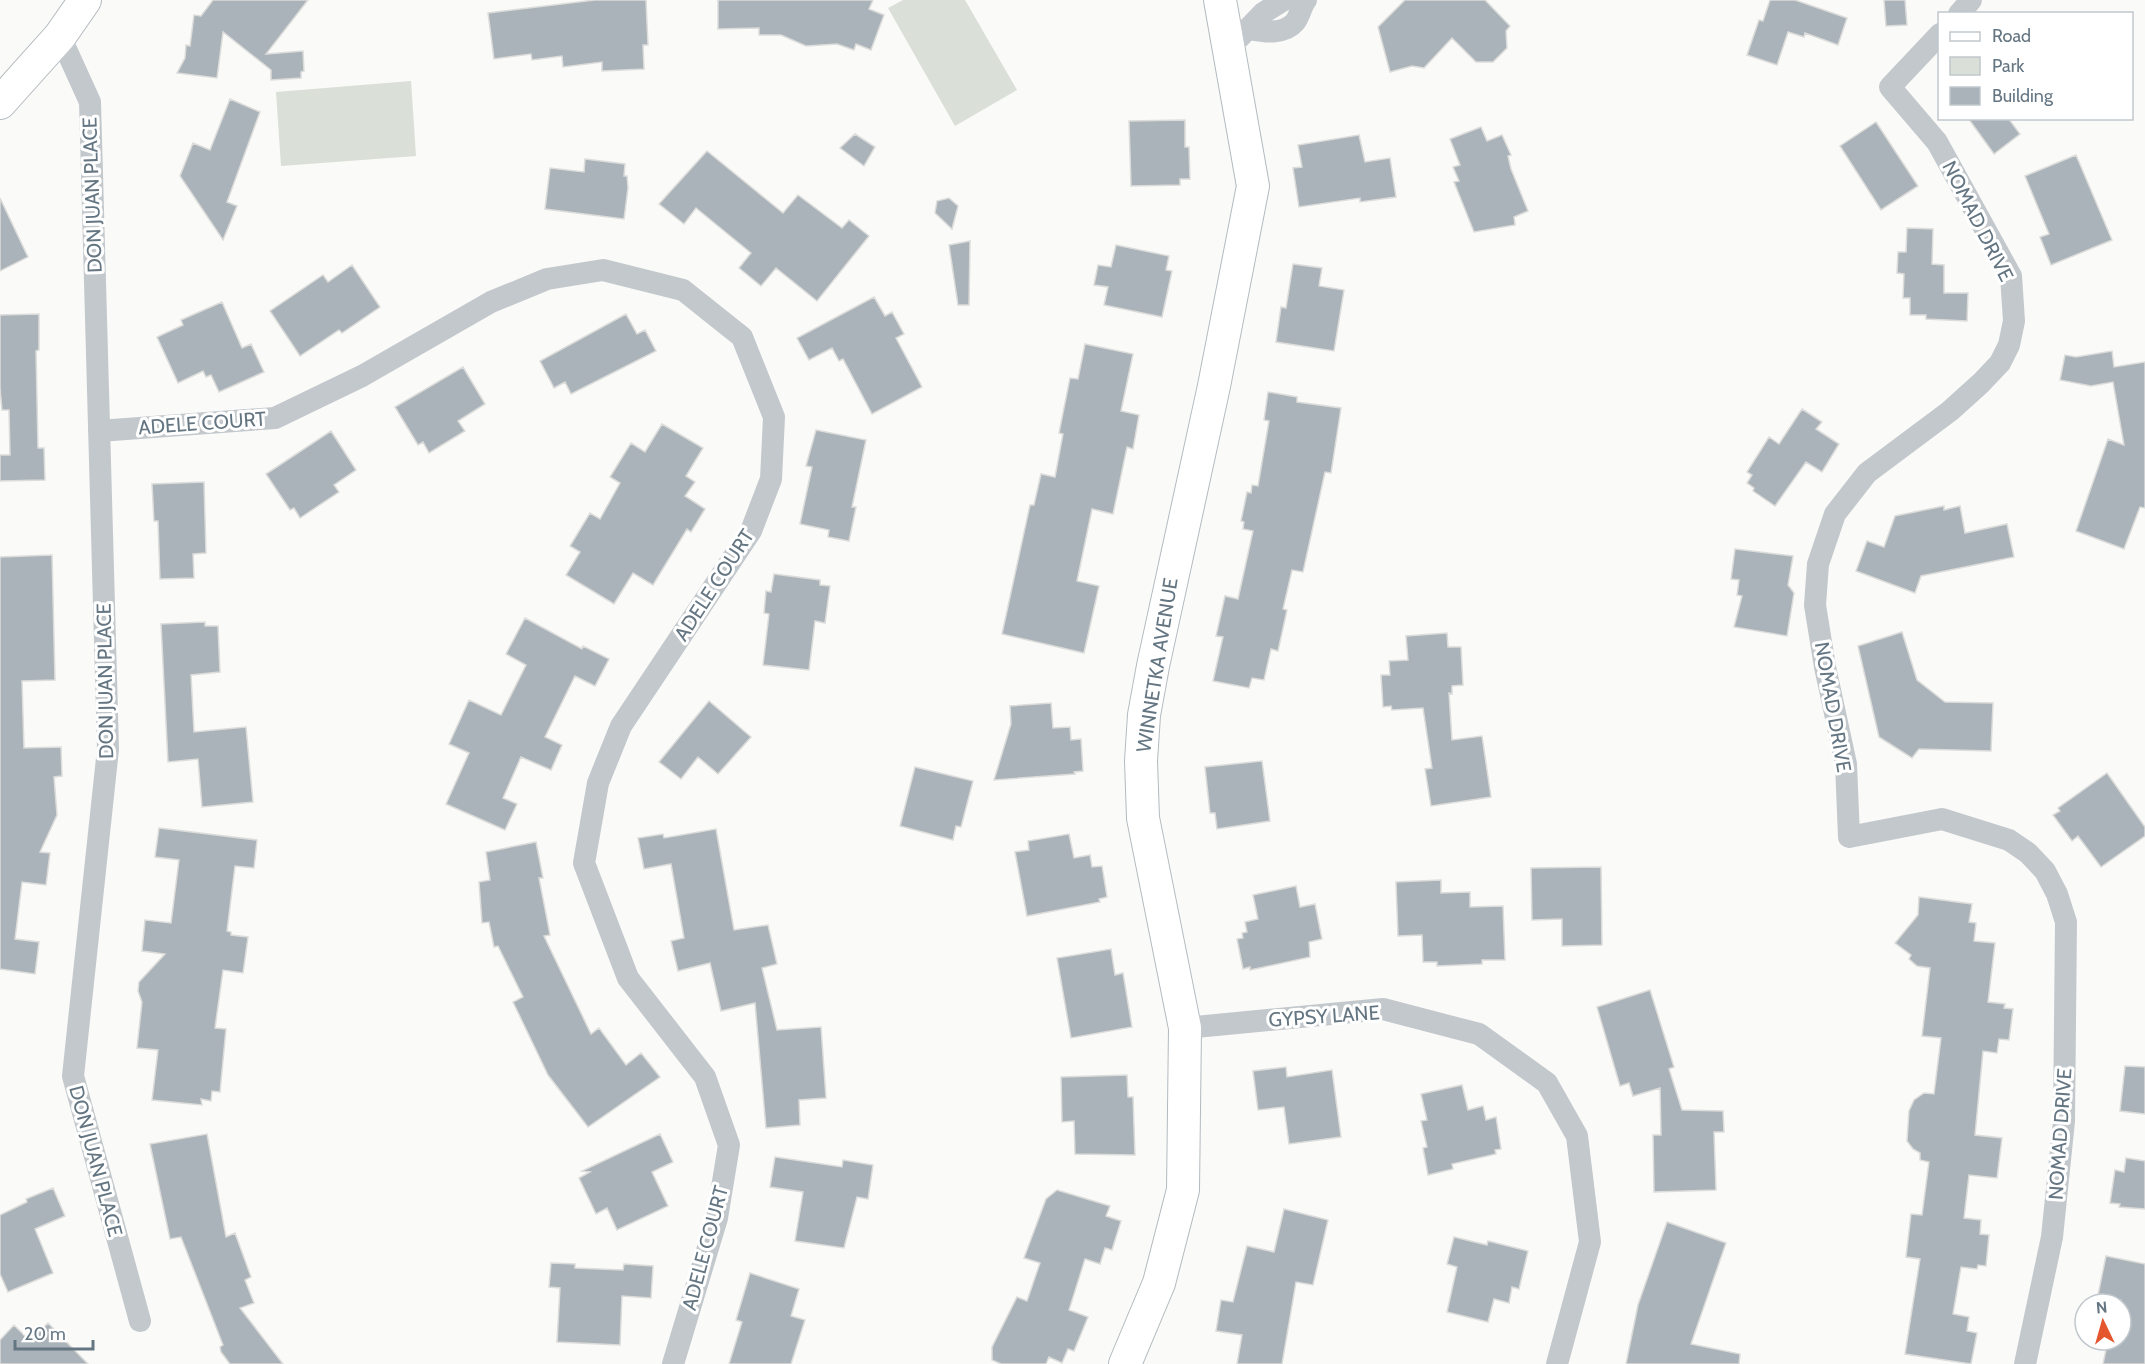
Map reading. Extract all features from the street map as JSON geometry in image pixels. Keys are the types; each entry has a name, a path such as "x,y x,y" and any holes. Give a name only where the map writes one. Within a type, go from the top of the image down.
{"main road":[{"path":"0,103 60,36 85,0"},
{"name":"WINNETKA AVENUE","path":"1125,1364 1159,1283 1183,1190 1185,1029 1143,818 1141,761 1144,715 1214,386 1252,186 1239,38 1221,0"}],"street":[{"path":"1239,38 1263,12 1284,0"},
{"path":"1239,38 1284,29 1295,22 1306,0"},
{"path":"1961,12 1971,0"},
{"name":"DON JUAN PLACE","path":"60,36 90,102 108,749 73,1076 140,1321"},
{"name":"NOMAD DRIVE","path":"1938,36 1890,87 1937,142 2011,276 2014,298 2009,345 2000,363 1981,383 1950,411 1867,473 1835,514 1818,564 1815,605 1825,667 1846,764 1849,837 1942,819 2009,840 2028,853 2045,871 2066,922 2062,1133 2052,1237 2025,1364"},
{"name":"ADELE COURT","path":"99,431 275,418 362,376 491,302 547,279 603,270 683,290 742,337 774,417 771,479 751,531 621,726 598,783 584,863 628,978 705,1077 729,1145 717,1218 673,1364"},
{"name":"GYPSY LANE","path":"1185,1029 1383,1009 1479,1035 1547,1083 1577,1136 1590,1242 1557,1364"}],"green space":[{"path":"903,0 965,0 1017,90 955,126 888,8"},
{"path":"411,81 416,156 281,166 276,92"}],"building":[{"path":"213,0 308,0 266,54 303,51 304,71 301,72 301,78 271,80 271,70 223,32 217,78 177,73 185,58 186,45 190,46 194,15 201,16"},
{"path":"595,0 646,0 648,45 643,45 644,69 602,71 602,62 563,67 562,56 532,60 531,54 494,59 488,13"},
{"path":"718,0 873,0 869,9 884,15 871,50 856,44 854,50 837,44 806,46 781,35 759,35 759,28 718,29"},
{"path":"1405,0 1485,0 1510,26 1506,31 1507,48 1493,62 1476,62 1452,38 1424,68 1412,66 1390,72 1378,27"},
{"path":"1770,0 1795,0 1847,18 1838,45 1805,33 1804,37 1788,32 1777,65 1747,55 1759,20 1763,21"},
{"path":"1884,0 1905,0 1907,25 1886,26"},
{"path":"230,99 260,112 227,202 237,206 223,240 180,176 193,143 210,150"},
{"path":"1185,120 1185,147 1189,147 1190,179 1180,179 1180,185 1131,186 1129,121"},
{"path":"1969,120 2010,120 2020,134 1994,154"},
{"path":"1876,122 1918,186 1881,210 1840,146"},
{"path":"1481,127 1487,141 1502,135 1511,155 1508,156 1511,169 1528,211 1514,217 1515,225 1474,232 1454,182 1459,181 1453,167 1460,165 1450,139"},
{"path":"855,134 875,147 864,166 840,148"},
{"path":"1359,135 1365,162 1390,158 1396,197 1360,202 1360,198 1299,207 1293,168 1302,167 1298,145"},
{"path":"707,151 783,213 798,195 842,228 849,220 869,236 817,301 776,268 761,286 739,268 751,253 696,208 684,224 659,204"},
{"path":"2076,155 2112,240 2051,265 2040,237 2049,234 2025,176"},
{"path":"585,159 625,164 624,176 627,176 628,188 624,219 545,209 550,168 584,172"},
{"path":"0,198 28,257 0,271"},
{"path":"949,198 958,206 952,229 935,213 937,201"},
{"path":"1907,228 1933,229 1932,264 1944,265 1944,293 1968,293 1967,321 1926,319 1926,315 1910,315 1910,298 1903,298 1904,274 1897,273 1898,252 1906,252"},
{"path":"970,241 969,305 958,305 949,245"},
{"path":"1116,245 1169,256 1166,270 1172,271 1162,317 1104,305 1108,287 1094,285 1098,265 1111,267"},
{"path":"1293,264 1322,268 1319,286 1344,290 1334,351 1276,342 1281,307 1286,308"},
{"path":"352,265 380,307 342,333 339,330 300,356 270,311 323,275 328,282"},
{"path":"874,297 885,316 892,312 904,334 896,338 922,387 872,414 843,359 839,361 832,348 809,360 797,338"},
{"path":"222,302 242,348 251,344 264,372 219,392 211,375 206,377 203,371 178,383 157,337 183,325 181,320"},
{"path":"39,314 39,350 36,351 38,448 44,448 45,480 0,481 0,455 10,455 9,410 2,410 0,388 0,315"},
{"path":"626,314 637,334 645,330 656,351 571,394 565,382 554,388 540,361"},
{"path":"1085,344 1133,354 1121,411 1139,415 1133,449 1127,447 1113,514 1092,509 1077,581 1099,586 1084,653 1002,634 1030,505 1034,505 1041,474 1055,477 1063,434 1059,433 1070,378 1078,379"},
{"path":"2112,351 2114,367 2145,362 2145,508 2140,507 2124,549 2076,531 2108,439 2124,445 2113,382 2091,386 2060,380 2065,355 2076,357"},
{"path":"463,367 485,404 458,421 465,431 429,453 423,442 418,445 395,407"},
{"path":"1268,392 1297,397 1297,402 1341,408 1331,473 1325,472 1303,572 1292,570 1283,609 1287,610 1278,651 1271,649 1264,680 1252,678 1249,688 1213,681 1223,637 1216,636 1225,596 1238,599 1253,531 1243,529 1244,522 1241,521 1247,492 1251,493 1252,485 1258,486 1269,421 1264,420"},
{"path":"1802,409 1822,422 1816,429 1839,444 1822,472 1806,462 1775,506 1753,491 1754,488 1747,483 1752,475 1747,472 1769,437 1779,444"},
{"path":"662,424 703,448 686,476 695,482 685,496 705,509 691,532 687,529 653,585 633,573 614,604 566,575 580,552 570,546 590,513 600,519 620,483 610,477 631,443 645,452"},
{"path":"816,430 866,440 852,507 856,507 849,541 828,537 829,530 800,524 812,467 806,466"},
{"path":"331,431 356,470 334,485 339,492 300,518 294,508 290,510 266,474"},
{"path":"204,482 206,553 193,554 194,578 160,579 158,521 154,521 152,484"},
{"path":"1944,506 1944,510 1960,506 1965,533 2007,524 2014,557 1921,576 1915,593 1856,571 1867,541 1884,547 1895,516"},
{"path":"1735,549 1793,556 1788,585 1794,593 1787,636 1734,627 1742,596 1737,595 1739,580 1731,579"},
{"path":"52,555 55,680 22,681 24,748 61,747 62,776 54,777 57,815 40,852 50,853 46,885 22,882 15,939 39,942 35,974 0,969 0,557"},
{"path":"774,574 820,580 820,585 830,586 825,623 815,621 809,670 763,665 769,614 764,613 766,591 771,592"},
{"path":"525,618 582,649 583,646 609,659 595,686 575,676 545,737 562,745 551,770 521,757 503,798 517,804 505,830 446,804 469,753 449,744 469,700 501,715 526,665 506,654"},
{"path":"205,622 205,626 218,626 220,672 191,675 194,732 246,727 253,802 202,807 198,759 168,762 161,624"},
{"path":"1902,632 1917,680 1945,702 1993,703 1991,751 1919,749 1912,758 1879,737 1858,646"},
{"path":"1447,633 1448,647 1461,647 1463,685 1452,686 1452,694 1449,693 1452,740 1482,736 1491,797 1431,806 1425,769 1432,768 1423,708 1392,710 1391,706 1383,707 1381,675 1390,675 1389,661 1408,660 1406,636"},
{"path":"709,701 751,737 718,774 698,757 681,779 659,762"},
{"path":"1051,703 1053,728 1070,727 1071,740 1081,739 1083,771 1074,772 1075,774 994,780 1011,724 1010,706"},
{"path":"1262,761 1270,821 1217,829 1215,813 1210,813 1205,767"},
{"path":"915,767 973,781 961,827 956,826 953,840 900,826"},
{"path":"2107,773 2145,827 2145,836 2101,867 2078,836 2072,841 2053,815 2060,811 2058,808"},
{"path":"159,828 257,840 254,868 235,866 227,931 231,932 231,935 248,937 243,973 223,970 215,1028 226,1029 220,1092 212,1091 211,1101 201,1099 202,1105 152,1100 158,1050 137,1048 142,1002 138,991 139,982 165,954 142,951 145,920 171,923 179,860 155,857"},
{"path":"716,829 734,930 768,925 777,964 762,968 777,1030 821,1027 826,1098 799,1100 800,1125 766,1128 755,1003 721,1011 710,963 678,971 671,941 684,938 671,864 644,869 638,838 663,834 664,838"},
{"path":"1069,834 1074,858 1090,855 1092,867 1102,866 1107,897 1099,899 1100,902 1027,916 1015,852 1029,850 1028,841"},
{"path":"536,842 543,878 539,878 550,935 544,936 591,1034 599,1028 626,1065 641,1053 660,1077 588,1127 548,1075 513,1002 523,997 498,946 494,947 489,922 482,923 479,882 490,880 486,852"},
{"path":"1601,867 1602,945 1562,946 1562,919 1532,920 1531,868"},
{"path":"1441,880 1441,893 1470,892 1470,907 1503,906 1505,960 1482,960 1482,964 1437,966 1437,962 1423,962 1422,935 1398,936 1396,882"},
{"path":"1296,886 1300,907 1315,904 1322,939 1309,942 1310,957 1250,970 1250,967 1243,969 1237,939 1243,938 1242,933 1247,932 1245,922 1258,919 1253,895"},
{"path":"1919,897 1972,904 1969,922 1976,923 1974,941 1995,943 1988,1002 2005,1004 2004,1008 2013,1009 2009,1040 1999,1039 1997,1053 1983,1051 1975,1135 2002,1138 1997,1178 1969,1175 1964,1218 1981,1220 1980,1234 1989,1235 1986,1266 1978,1265 1977,1269 1961,1267 1953,1314 1969,1317 1967,1331 1977,1333 1971,1364 1905,1354 1920,1259 1906,1257 1911,1214 1922,1215 1929,1162 1920,1160 1920,1153 1913,1149 1907,1141 1909,1111 1914,1100 1924,1093 1934,1094 1941,1038 1922,1036 1930,968 1917,966 1909,959 1911,955 1895,943 1918,915"},
{"path":"1111,949 1115,975 1123,973 1132,1027 1071,1038 1057,958"},
{"path":"1650,990 1674,1067 1669,1069 1682,1110 1723,1111 1724,1132 1714,1132 1716,1190 1654,1192 1653,1135 1661,1135 1660,1088 1633,1096 1629,1083 1620,1086 1597,1007"},
{"path":"2125,1066 2145,1067 2145,1114 2120,1111"},
{"path":"1286,1067 1287,1077 1332,1070 1341,1137 1289,1144 1284,1107 1258,1110 1253,1071"},
{"path":"1127,1075 1128,1097 1133,1097 1135,1155 1075,1154 1074,1121 1062,1122 1061,1077"},
{"path":"1462,1085 1468,1110 1483,1106 1486,1120 1496,1117 1501,1149 1495,1150 1496,1154 1452,1164 1453,1169 1428,1175 1423,1148 1427,1147 1421,1121 1427,1120 1421,1094"},
{"path":"207,1134 226,1237 235,1233 251,1277 245,1280 254,1303 240,1308 283,1364 230,1364 221,1352 220,1347 223,1345 181,1237 170,1239 150,1144"},
{"path":"660,1134 673,1162 652,1172 668,1206 617,1230 607,1208 596,1214 579,1178 590,1172 582,1171"},
{"path":"775,1157 842,1167 843,1160 873,1165 868,1199 857,1197 844,1248 795,1241 803,1192 770,1187"},
{"path":"2126,1158 2145,1161 2145,1209 2119,1207 2120,1204 2110,1203 2115,1170 2124,1172"},
{"path":"53,1188 65,1216 35,1229 53,1273 8,1292 0,1274 0,1215 27,1202 26,1199"},
{"path":"1057,1190 1110,1206 1106,1216 1121,1221 1112,1250 1105,1248 1100,1264 1085,1259 1069,1310 1088,1317 1074,1351 1068,1349 1062,1363 1049,1357 1046,1364 1001,1364 992,1360 992,1347 1017,1297 1027,1301 1040,1263 1024,1258 1046,1199"},
{"path":"1284,1209 1328,1220 1313,1285 1296,1282 1282,1364 1237,1364 1242,1335 1216,1331 1221,1300 1233,1302 1247,1246 1274,1252"},
{"path":"1667,1222 1726,1243 1691,1344 1740,1354 1739,1364 1626,1364 1638,1305"},
{"path":"1454,1237 1487,1245 1488,1241 1528,1251 1519,1289 1512,1287 1509,1303 1494,1299 1488,1322 1447,1312 1457,1267 1447,1264"},
{"path":"2106,1256 2145,1264 2145,1364 2103,1364 2106,1352 2133,1352 2133,1292 2099,1292"},
{"path":"551,1263 575,1264 575,1268 623,1270 624,1264 653,1266 651,1298 622,1296 620,1345 557,1342 560,1288 549,1287"},
{"path":"750,1273 799,1289 791,1316 805,1320 791,1364 729,1364 742,1322 736,1320"},
{"path":"48,1323 88,1364 0,1364 0,1340 14,1325 30,1341"}]}
